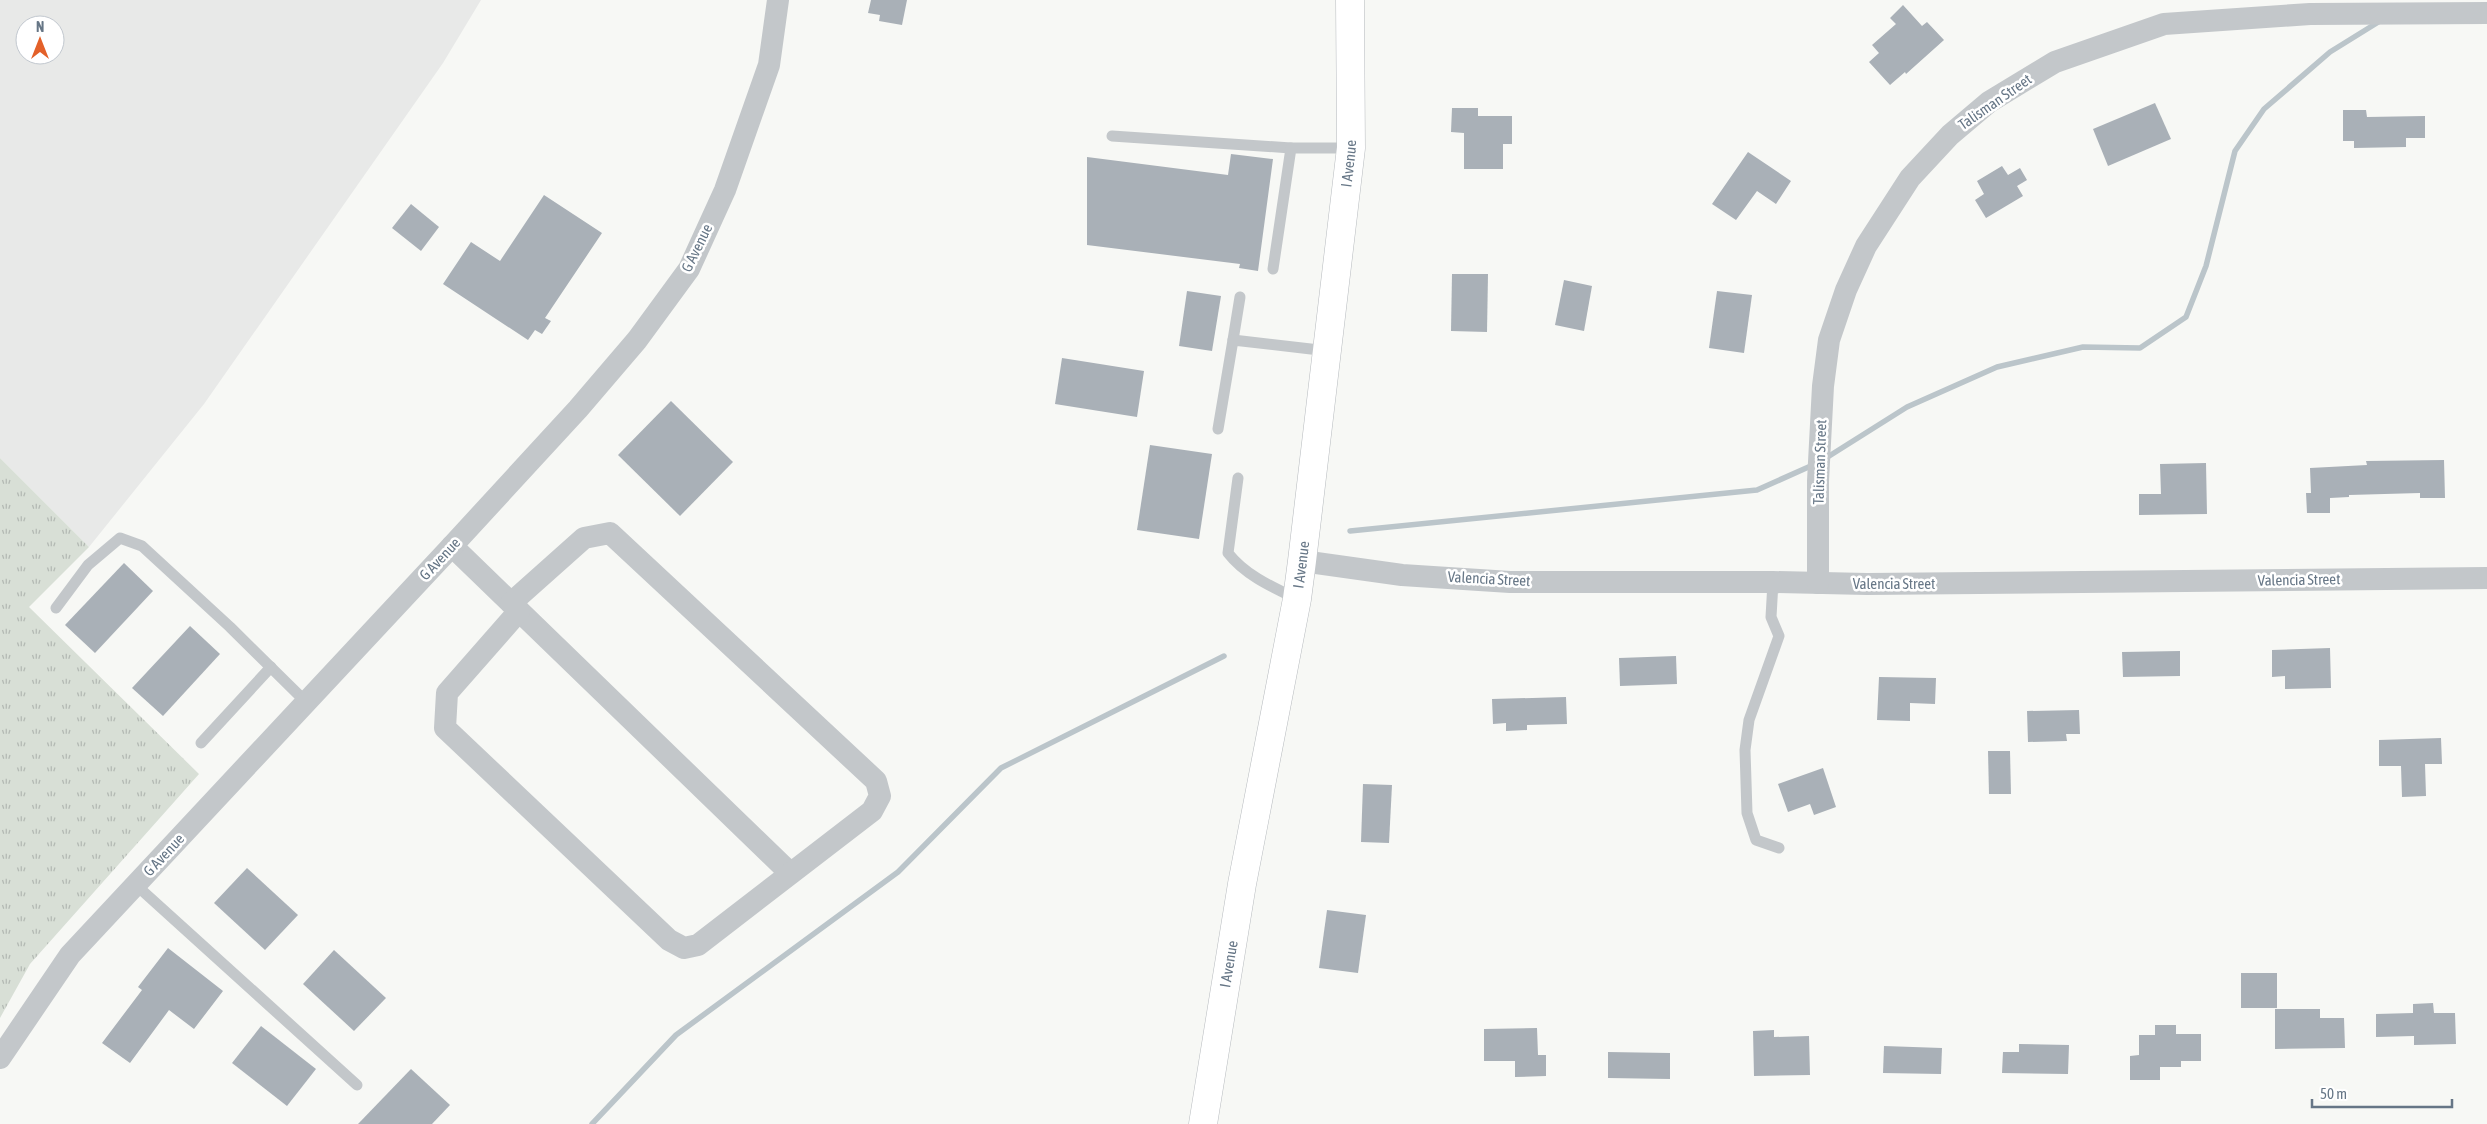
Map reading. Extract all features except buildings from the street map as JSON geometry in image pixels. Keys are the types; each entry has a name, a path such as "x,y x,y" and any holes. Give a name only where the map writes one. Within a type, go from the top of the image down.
{"main road":[{"name":"I Avenue","path":"1206,1123 1242,884 1297,599 1302,561 1351,148 1350,0"}],"street":[{"name":"G Avenue","path":"0,1058 70,956 452,546 578,409 637,340 689,269 724,190 769,65 778,0"},
{"name":"Talisman Street","path":"1818,583 1818,481 1823,386 1829,340 1846,290 1866,246 1910,178 1950,135 1989,102 2054,62 2164,24 2310,14 2487,13"},
{"path":"610,533 876,781 880,796 872,811 698,945 684,948 668,940 445,728 447,693 515,607 584,538 610,533"},
{"path":"452,546 790,873"},
{"name":"Valencia Street","path":"1302,561 1402,575 1510,582 1818,583 2487,578"}],"lane":[{"path":"1112,136 1291,148 1351,148"},
{"path":"1273,269 1291,148"},
{"path":"1218,429 1240,297"},
{"path":"1233,340 1328,351"},
{"path":"1238,478 1228,553 1237,565 1274,588 1297,599"},
{"path":"56,608 88,565 120,538 142,546 307,703"},
{"path":"1773,582 1771,618 1779,636 1749,720 1745,750 1747,813 1756,840 1779,848"},
{"path":"201,743 271,667"},
{"path":"136,885 357,1085"}],"shaded area":[{"path":"0,0 481,0 443,63 204,404 89,547 0,458"}],"green space":[{"path":"0,458 89,547 29,607 199,774 30,964 0,1018"}],"waterway":[{"path":"1826,458 1907,407 1997,367 2083,347 2140,348 2186,317 2206,266 2235,151 2264,109 2330,52 2380,21"},
{"path":"1350,531 1757,490 1813,465"},
{"path":"592,1124 676,1035 898,872 1001,768 1224,656"}]}
